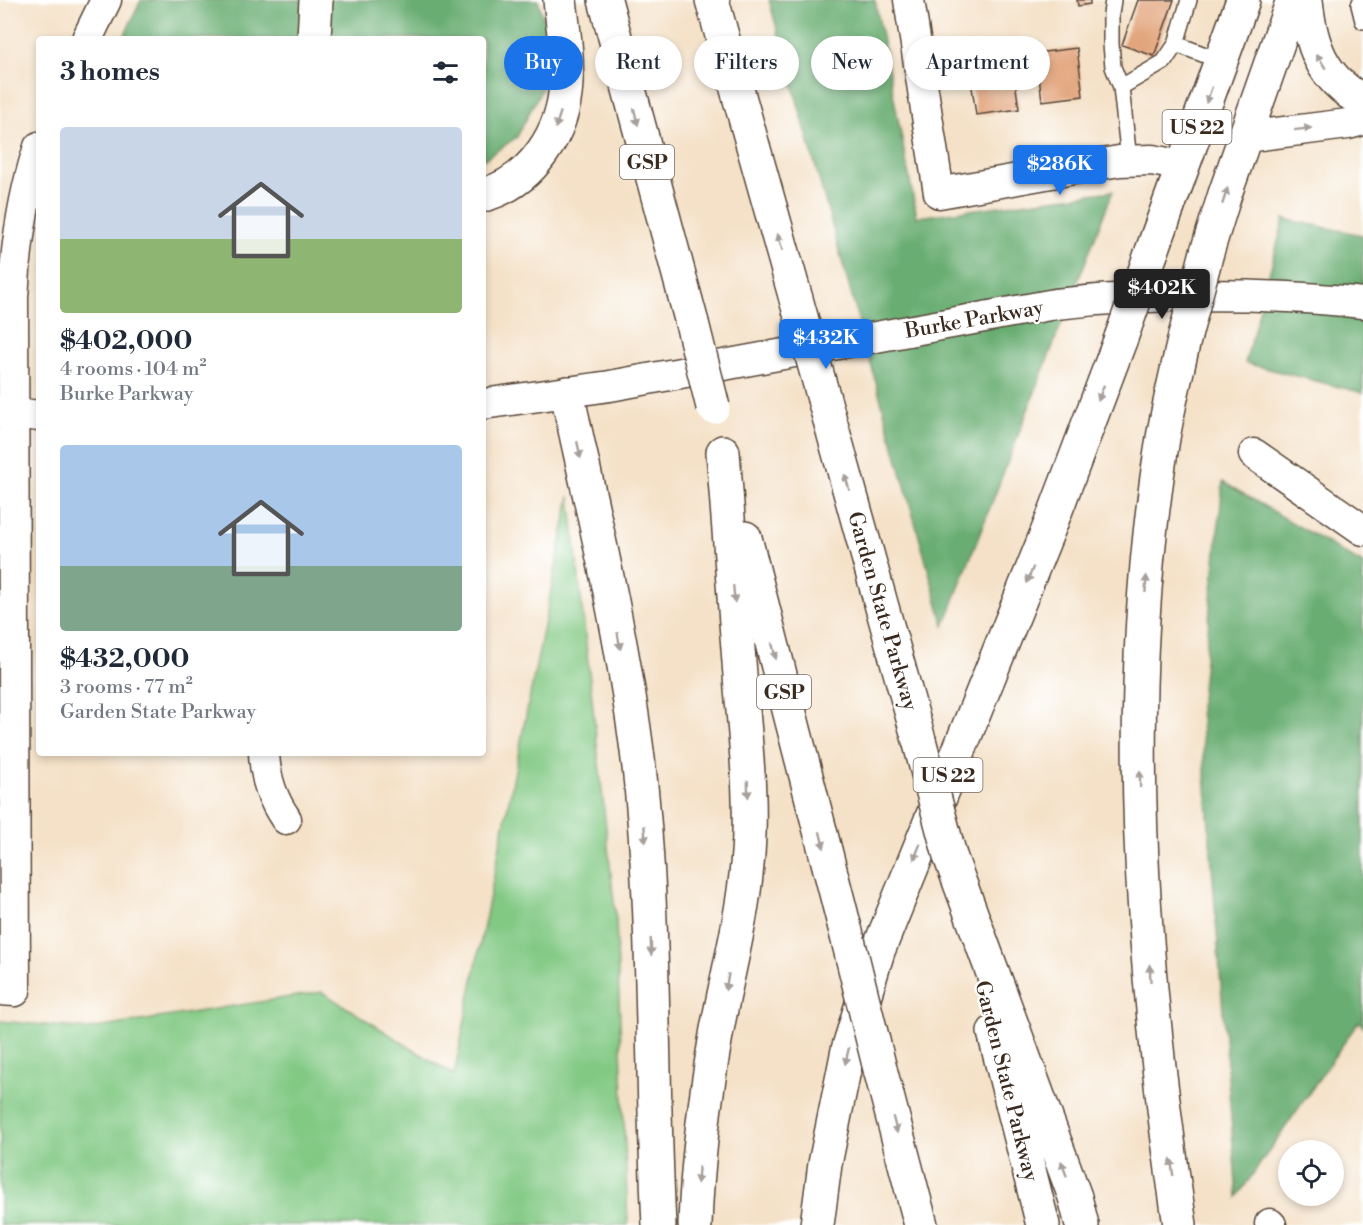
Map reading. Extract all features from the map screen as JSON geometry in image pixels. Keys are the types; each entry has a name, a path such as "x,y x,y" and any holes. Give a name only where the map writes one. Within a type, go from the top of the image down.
{"highway":[{"path":"314,36 316,0"},
{"path":"486,194 503,188 516,179 539,157 554,132 566,86 566,52 560,0"},
{"name":"GSP","path":"604,0 692,323 921,1225"},
{"name":"Garden State Parkway","path":"712,0 919,741 1043,1225"},
{"name":"US 22","path":"817,1225 825,1164 848,1050 878,951 1047,532 1121,338 1243,0"},
{"name":"US 22","path":"1180,1225 1162,1092 1144,889 1139,731 1143,631 1156,490 1164,437 1185,336 1207,252 1293,0"},
{"path":"1306,0 1310,34 1324,67 1345,89 1363,101"},
{"path":"567,393 617,630 639,769 649,888 659,1225"},
{"path":"695,1225 704,1113 747,865 746,744 723,452"},
{"path":"950,856 1075,1197 1083,1225"}],"street":[{"path":"88,36 106,0"},
{"path":"909,0 939,193 1129,160 1152,160 1183,166"},
{"path":"1245,136 1348,124 1363,120"},
{"path":"8,990 17,414 13,297 17,246 26,193 36,158"},
{"name":"Burke Parkway","path":"486,404 567,393 1055,304 1103,299 1212,294 1272,295 1363,303"},
{"path":"1254,454 1363,530"},
{"path":"265,756 274,802 286,819"}],"lane":[{"path":"1113,0 1111,14 1113,67 1121,87 1129,160"},
{"path":"1121,87 1164,62 1176,44 1189,0"},
{"path":"1361,0 1359,5 1363,21"},
{"path":"1176,44 1221,61"}],"green space":[{"path":"141,0 538,0 546,28 546,36 504,36 504,90 541,90 517,137 486,158 486,36 124,36"},
{"path":"769,0 875,0 882,36 811,36 811,90 892,90 917,217 1113,191 944,626 794,90 799,90 799,36 779,36"},
{"path":"1284,219 1363,235 1363,393 1245,363"},
{"path":"1223,482 1363,564 1363,1027 1359,1021 1237,1197 1200,708"},
{"path":"570,496 616,920 628,1225 0,1225 0,1021 90,1029 322,992 454,1075"}],"building":[{"path":"1077,0 1090,0 1090,4 1078,6"},
{"path":"1138,0 1174,0 1154,56 1122,45"},
{"path":"1077,48 1083,96 1042,101 1041,90 1050,90 1050,51"},
{"path":"972,90 1016,90 1019,109 976,115"}]}
